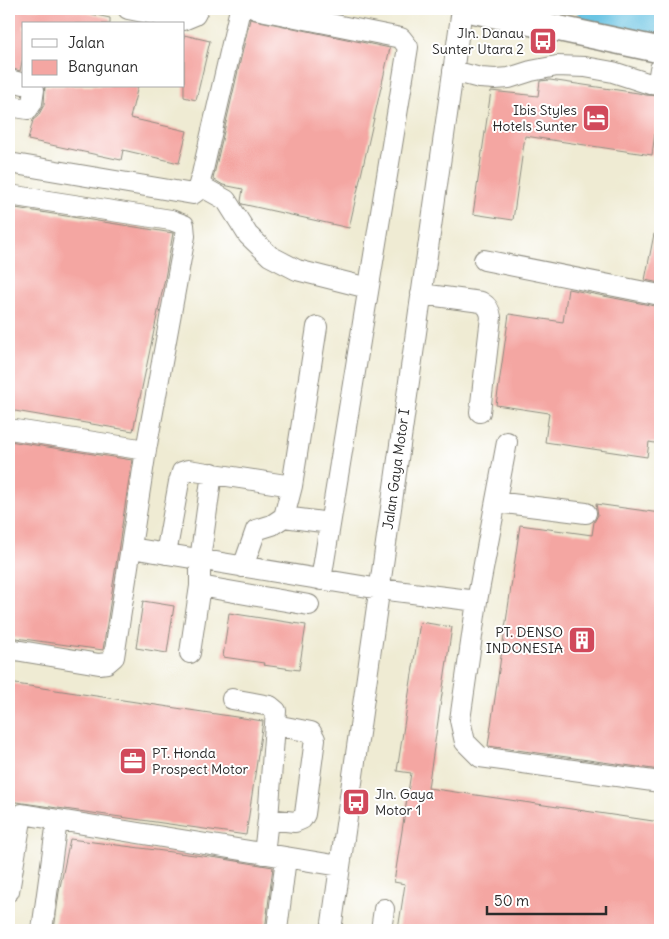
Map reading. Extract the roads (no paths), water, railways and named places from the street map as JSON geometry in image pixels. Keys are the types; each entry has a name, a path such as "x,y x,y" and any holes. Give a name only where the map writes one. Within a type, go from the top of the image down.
{"main road":[{"path":"466,9 660,50"}],"street":[{"path":"128,9 183,20 195,15 198,9"},
{"path":"9,163 188,194 197,191 240,9"},
{"path":"255,9 401,38 408,46 321,580"},
{"name":"Jalan Gaya Motor I","path":"331,930 462,9"},
{"path":"453,71 480,78 495,79 509,78 530,71 557,66 585,67 613,72 650,84 659,75"},
{"path":"9,80 22,83"},
{"path":"9,106 28,109 32,104 34,90 32,88"},
{"path":"199,185 226,200 248,235 270,256 297,270 368,288"},
{"path":"9,194 172,220 184,225 185,236 146,450 114,657 107,663 99,664 9,649"},
{"path":"484,260 660,295"},
{"path":"421,294 481,302 490,311 491,317 480,412"},
{"path":"243,566 250,541 256,530 272,526 284,517 292,486 317,327"},
{"path":"9,429 146,450"},
{"path":"507,442 477,601 460,720 465,742 480,757 660,782"},
{"path":"166,554 182,472 188,470 292,486"},
{"path":"190,653 200,586 200,560 212,474"},
{"path":"496,502 586,513"},
{"path":"284,517 330,522"},
{"path":"132,548 321,580 477,601"},
{"path":"200,586 309,604"},
{"path":"232,699 270,706 276,711 264,854"},
{"path":"268,820 295,822 302,820 305,814 315,739 311,732 275,726"},
{"path":"9,891 15,813 340,866"},
{"path":"42,930 57,821"},
{"path":"276,930 286,858"},
{"path":"380,930 384,909"}],"waterway":[{"path":"591,9 660,23"},
{"path":"625,16 627,9"}],"place":[{"name":"Jln. Danau Sunter Utara 2","path":"543,41"},
{"name":"Ibis Styles Hotels Sunter","path":"596,118"},
{"name":"PT. DENSO INDONESIA","path":"582,640"},
{"name":"PT. Honda Prospect Motor","path":"133,761"},
{"name":"Jln. Gaya Motor 1","path":"356,802"}]}
